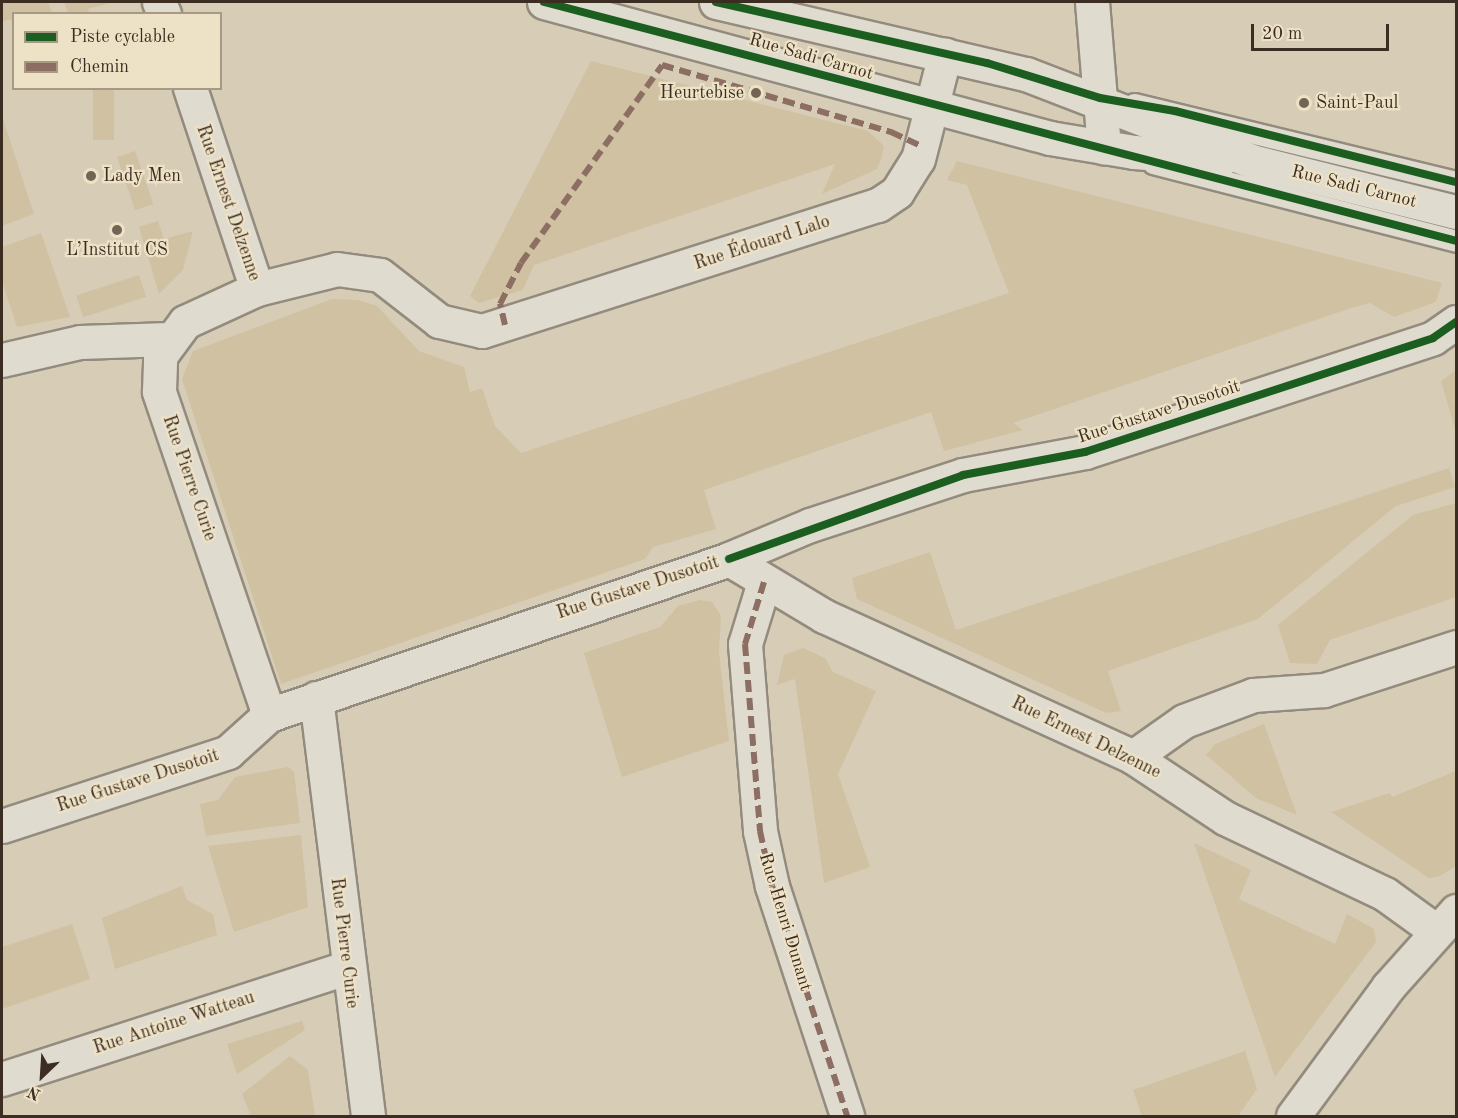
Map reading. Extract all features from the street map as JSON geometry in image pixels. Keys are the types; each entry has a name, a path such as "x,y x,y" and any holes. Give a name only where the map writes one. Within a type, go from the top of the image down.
{"street":[{"name":"Rue Sadi Carnot","path":"544,2 935,107 1104,148 1251,161"},
{"name":"Rue Sadi Carnot","path":"716,2 945,54 1100,98 1251,161 1456,212"},
{"path":"1092,2 1104,148"},
{"name":"Rue Édouard Lalo","path":"482,332 878,205 910,176 935,107 945,54"},
{"name":"Rue Ernest Delzenne","path":"190,90 257,289 337,269 358,270 398,285 439,321 482,332"},
{"name":"Rue Pierre Curie","path":"257,289 200,311 168,339 156,371 159,391 269,715"},
{"name":"Rue Gustave Dusotoit","path":"2,826 228,752 269,715 316,698 963,476 1096,449 1432,338 1456,322"},
{"path":"2,360 80,342 168,339"},
{"name":"Rue Ernest Delzenne","path":"729,558 764,582 824,616 1133,757 1225,818 1385,894 1446,920"},
{"name":"Rue Henri Dunant","path":"764,582 745,644 760,831 772,886 847,1116"},
{"path":"1133,757 1184,721 1253,695 1324,690 1456,647"},
{"name":"Rue Pierre Curie","path":"316,698 346,968 368,1116"},
{"path":"1293,1116 1446,920"},
{"name":"Rue Antoine Watteau","path":"2,1078 346,968"}],"lane":[{"path":"1100,98 1175,111 1456,182"},
{"path":"1104,148 1220,183 1456,242"}],"shaded area":[{"path":"2,2 48,2 52,12 12,12 12,23 11,19 2,22"},
{"path":"64,2 114,2 88,9 89,12 68,12"},
{"path":"591,61 868,131 884,146 882,156 877,169 822,194 835,164 534,265 523,290 479,303 470,296"},
{"path":"93,90 114,90 114,140 93,140"},
{"path":"2,116 34,214 2,226"},
{"path":"135,151 153,204 135,210 117,157"},
{"path":"957,161 1442,283 1436,302 1394,317 1370,303 1351,308 1013,423 1023,430 944,451 931,412 704,490 716,529 653,547 645,559 281,684 182,379 193,351 332,299 358,300 377,306 419,351 464,367 470,392 482,388 495,426 521,453 1009,293 967,185 947,180"},
{"path":"158,221 164,239 193,231 183,270 159,294 139,227"},
{"path":"41,233 70,317 17,327 2,281 2,247"},
{"path":"139,275 146,297 83,317 76,295"},
{"path":"1456,370 1456,432 1441,381"},
{"path":"1449,468 1455,487 1396,506 1258,619 1108,671 1121,711 1106,713 857,599 852,578 930,552 956,630"},
{"path":"1456,503 1456,597 1330,640 1317,664 1290,663 1278,625 1413,515"},
{"path":"700,600 712,602 721,616 719,652 729,741 622,777 584,653 660,627 678,606"},
{"path":"803,648 825,658 833,672 876,691 838,774 870,867 824,883 795,679 777,685 784,655"},
{"path":"1264,724 1297,815 1256,798 1206,755 1215,744"},
{"path":"288,767 294,772 300,823 206,836 200,804 218,800 235,777"},
{"path":"1456,771 1456,866 1440,876 1429,878 1331,812 1390,793 1392,797"},
{"path":"301,835 308,907 234,932 208,846"},
{"path":"1194,843 1251,870 1239,899 1335,944 1347,914 1374,929 1376,942 1275,1077"},
{"path":"182,886 187,900 213,914 217,935 115,969 102,918"},
{"path":"72,924 90,979 2,1009 2,947"},
{"path":"302,1021 305,1030 237,1074 227,1044"},
{"path":"1245,1051 1257,1089 1238,1116 1142,1116 1133,1090"},
{"path":"290,1056 308,1070 315,1116 251,1116 242,1094"}],"marked path":[{"path":"505,325 500,304 521,263 662,65 891,132 923,147"},
{"path":"764,582 745,644 760,831 772,886 847,1116"}],"cycle path":[{"path":"544,2 1456,241"},
{"path":"716,2 987,63 1100,98 1175,111 1456,182"},
{"path":"729,559 963,475 1085,452 1433,338 1456,322"}],"place":[{"name":"Heurtebise","path":"756,93"},
{"name":"Saint-Paul","path":"1304,103"},
{"name":"Lady Men","path":"91,176"},
{"name":"L’Institut CS","path":"117,230"}]}
